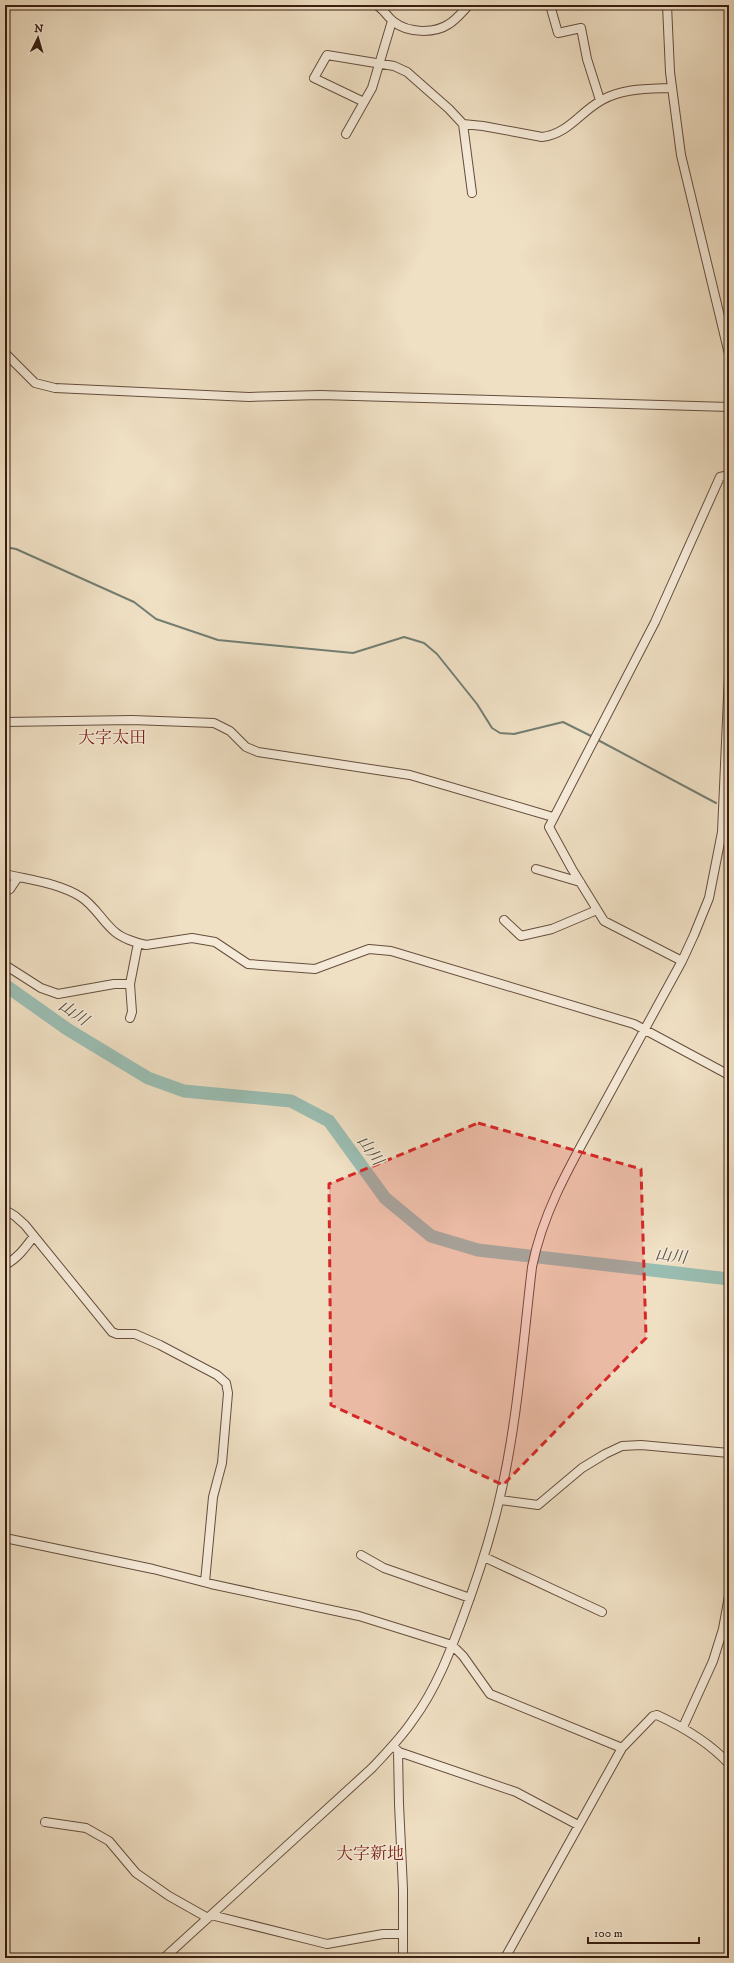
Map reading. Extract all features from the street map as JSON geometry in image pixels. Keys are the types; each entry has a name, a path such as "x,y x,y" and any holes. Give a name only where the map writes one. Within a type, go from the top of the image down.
{"street":[{"path":"376,5 382,8 392,21 403,28 421,31 438,28 449,24 470,5"},
{"path":"550,5 558,33 581,28 587,59 600,100"},
{"path":"667,5 672,88 681,155 729,354"},
{"path":"346,134 372,88 381,63 392,21"},
{"path":"364,102 314,78 327,55 381,63 394,66 407,72 463,124 483,126 542,137 552,136 563,130 600,100 626,90 672,88"},
{"path":"463,124 472,193"},
{"path":"5,353 35,383 55,388 249,397 320,395 618,405 729,407"},
{"path":"682,961 604,921 580,882 549,826 655,622 720,477 729,475"},
{"path":"164,1958 372,1768 395,1749 432,1690 452,1645 484,1557 500,1500 513,1424 532,1267 537,1242 565,1176 682,961 708,898 722,832 729,675"},
{"path":"5,722 132,720 214,723 230,731 246,747 258,752 410,775 553,817"},
{"path":"536,868 580,882"},
{"path":"5,874 48,883 80,896 92,906 116,933 138,943 146,945 192,938 215,942 248,964 315,969 369,949 391,951 634,1024 729,1075"},
{"path":"5,892 10,889 18,877"},
{"path":"504,920 521,936 552,929 597,910"},
{"path":"130,1018 132,1012 130,984 138,943"},
{"path":"5,965 41,988 58,994 114,984 130,984"},
{"path":"5,1210 18,1218 34,1236 112,1332 117,1334 135,1334 160,1345 216,1375 226,1383 228,1393 222,1463 213,1497 204,1582"},
{"path":"5,1265 13,1261 23,1252 34,1236"},
{"path":"500,1500 538,1505 582,1468 622,1446 641,1445 729,1453"},
{"path":"5,1538 153,1569 204,1582 359,1616 452,1645 463,1656 490,1694 622,1748"},
{"path":"361,1555 384,1568 470,1598"},
{"path":"484,1557 602,1612"},
{"path":"683,1727 713,1661 727,1623 729,1596"},
{"path":"505,1958 622,1748 653,1716 657,1715 683,1727 721,1755 729,1764"},
{"path":"395,1749 516,1792 578,1825"},
{"path":"395,1749 403,1882 403,1958"},
{"path":"45,1822 86,1828 109,1841 136,1873 169,1896 210,1916 327,1944 383,1934 402,1934"}],"highlighted area":[{"path":"478,1123 641,1169 646,1338 503,1485 331,1405 329,1184"}],"waterway":[{"path":"5,547 16,549 134,602 156,619 218,640 353,653 404,637 424,643 437,654 477,704 492,728 500,733 514,734 563,722 593,737"},
{"path":"596,739 716,803"},
{"name":"山川","path":"5,985 67,1029 148,1078 184,1091 291,1101 329,1121 385,1198 431,1236 478,1250 729,1279"}],"district":[{"name":"大字太田","path":"112,737"},
{"name":"大字新地","path":"370,1853"}]}
